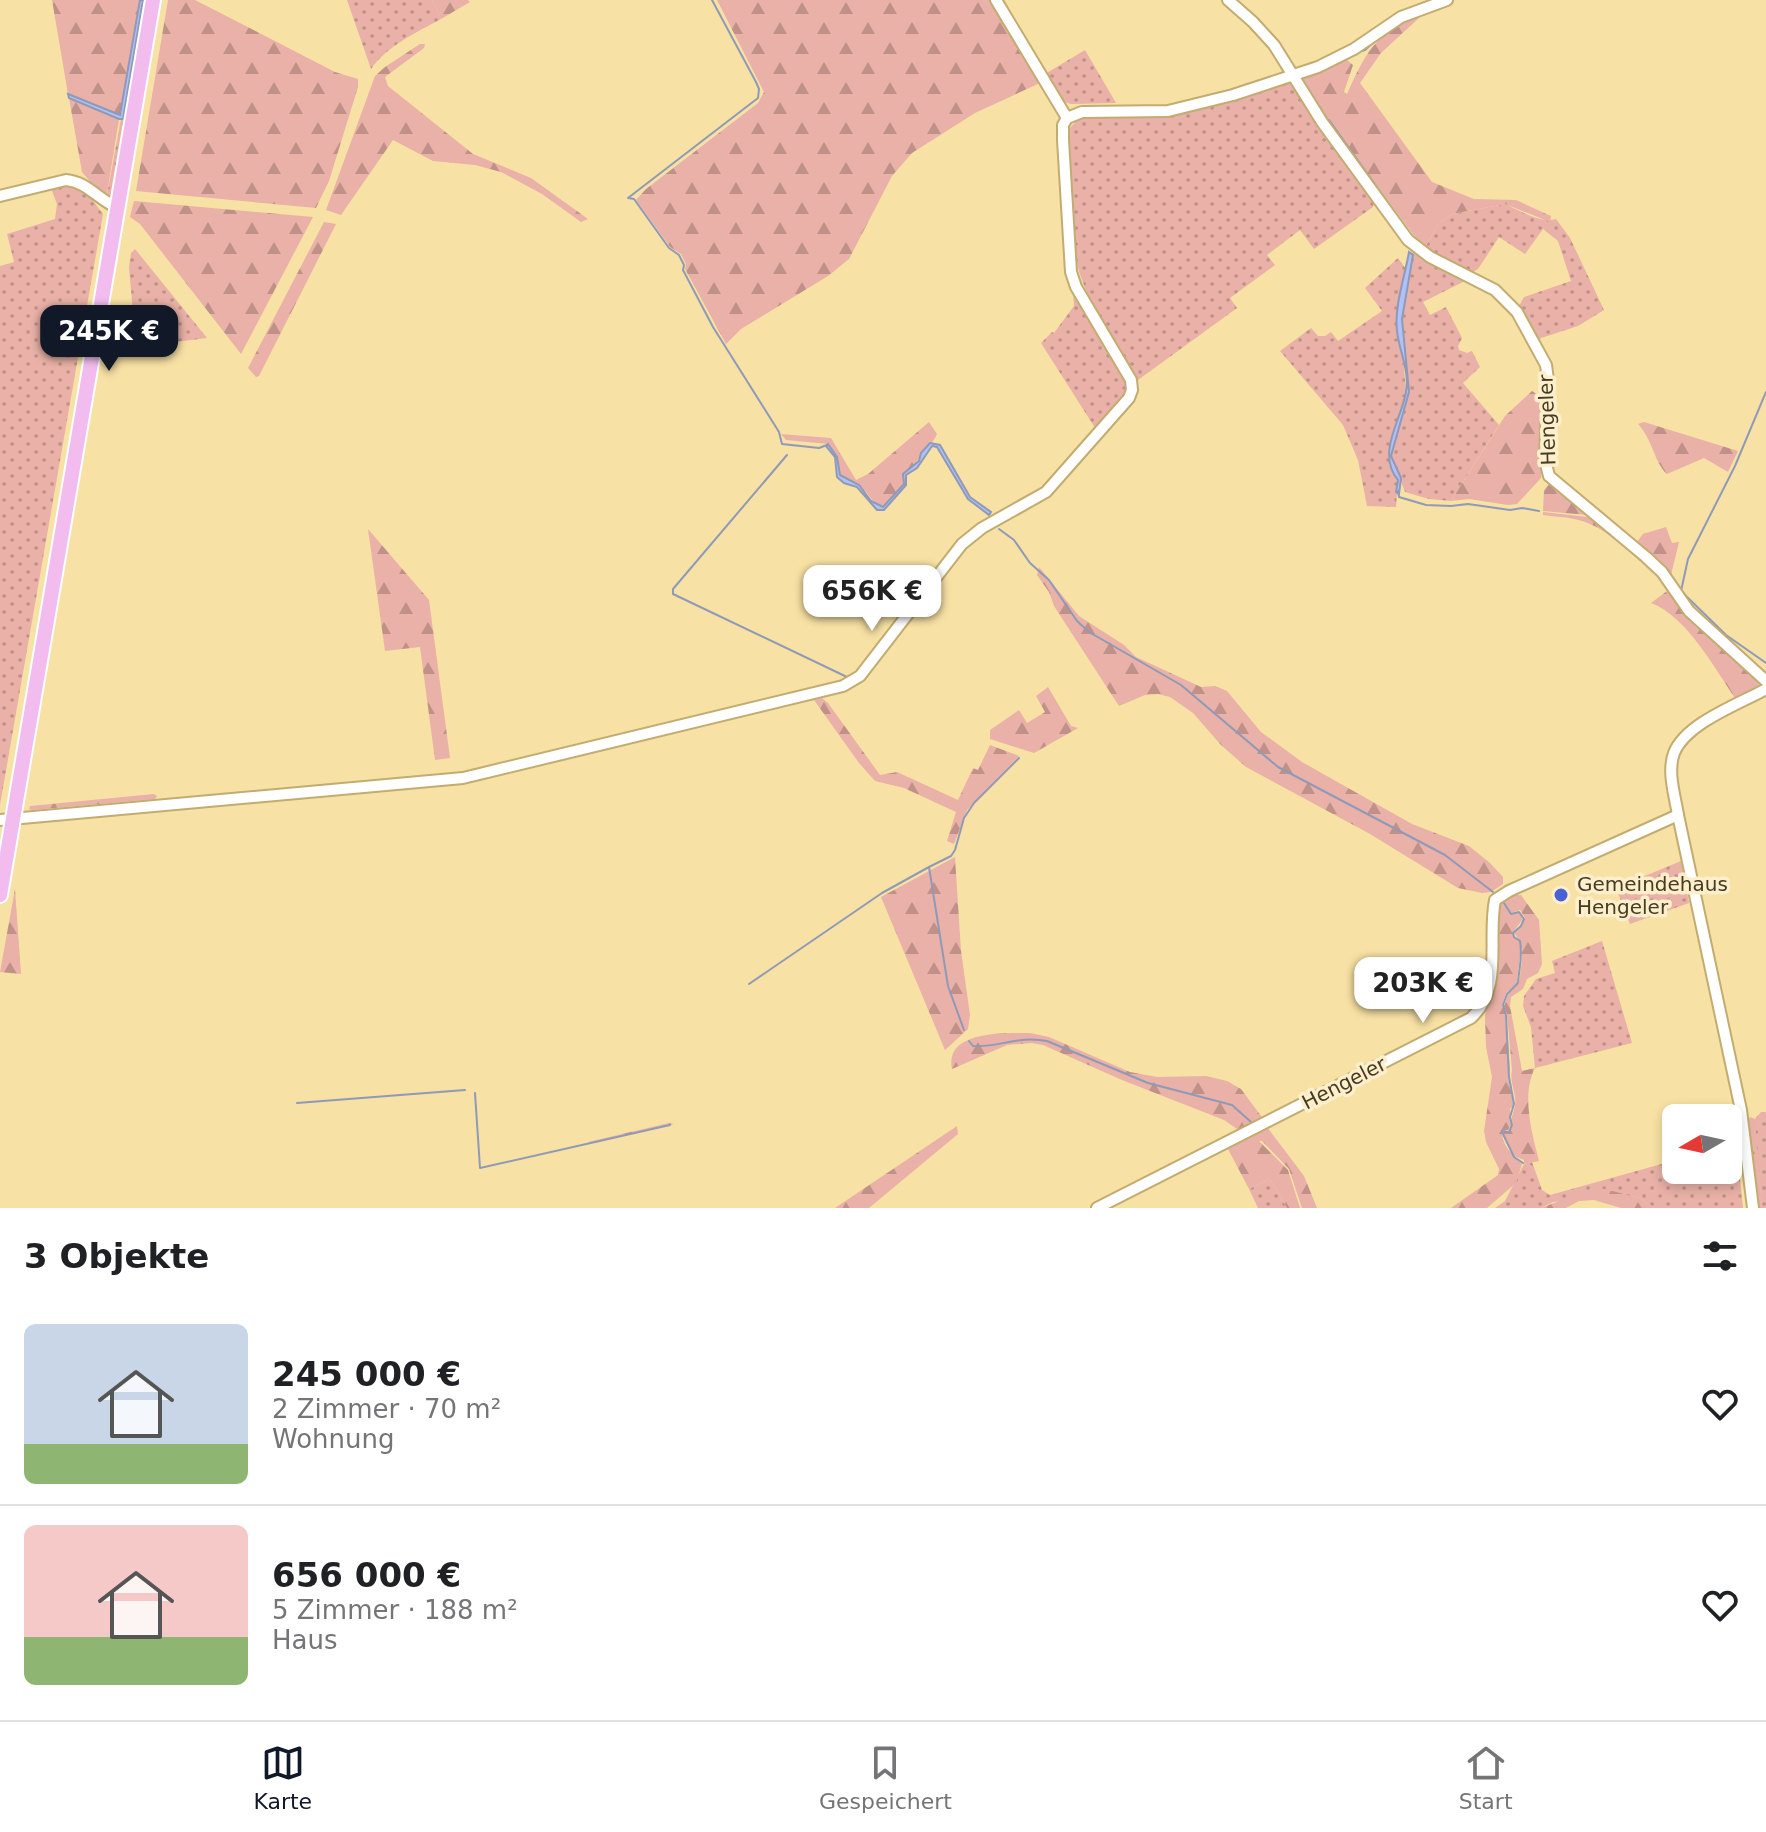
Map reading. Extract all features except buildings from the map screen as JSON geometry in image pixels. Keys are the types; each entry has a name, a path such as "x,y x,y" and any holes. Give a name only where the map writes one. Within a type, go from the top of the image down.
{"main road":[{"path":"0,895 6,820 153,0"}],"street":[{"path":"996,0 1067,118"},
{"name":"Hengeler","path":"1228,0 1263,32 1408,240 1430,257 1495,290 1525,324 1546,365 1545,460 1549,476 1662,572 1689,611 1766,681"},
{"path":"6,820 463,778 827,691 860,676 953,553 982,528 1046,492 1123,407 1132,390 1131,380 1076,287 1071,272 1063,140 1063,125 1067,118 1082,112 1168,111 1223,98 1292,76 1354,49 1401,17 1447,0"},
{"path":"0,196 66,180 76,181 107,204 118,208"},
{"path":"1753,1208 1741,1110 1678,815 1672,767 1674,753 1696,727 1766,689"},
{"name":"Hengeler","path":"1097,1208 1471,1018 1480,1010 1489,990 1495,900 1678,815"}],"green space":[{"path":"52,0 140,0 120,115 68,94"},
{"path":"143,0 147,0 113,199 106,200"},
{"path":"168,0 195,0 335,72 358,79 329,181 316,208 136,191"},
{"path":"347,0 432,0 441,19 394,46 371,69"},
{"path":"432,0 468,0 470,2 441,19"},
{"path":"717,0 990,0 1040,83 975,113 912,153 892,176 849,259 828,276 741,329 726,344 685,269 681,254 670,247 636,200 758,103 764,92"},
{"path":"1420,17 1381,53 1360,83 1432,182 1474,199 1516,200 1551,216 1550,222 1505,204 1452,214 1439,223 1424,249 1302,85 1305,76 1347,60 1353,65 1344,92 1347,94 1372,47 1390,30"},
{"path":"420,44 425,44 424,48 385,77 388,86 473,154 531,178 588,219 581,222 542,194 501,172 475,165 433,161 393,140 341,215 326,210 375,76"},
{"path":"1085,50 1116,103 1064,102 1045,74"},
{"path":"1287,83 1292,85 1374,203 1373,207 1314,249 1300,230 1267,255 1275,265 1230,298 1237,308 1138,380 1092,304 1076,261 1069,205 1068,130 1078,119 1177,114"},
{"path":"69,98 119,119 106,200 82,172"},
{"path":"69,185 87,193 103,214 0,805 0,266 14,262 7,234 55,219 57,204 51,188"},
{"path":"134,201 313,217 241,354 140,224 130,217"},
{"path":"1505,204 1537,218 1556,219 1570,238 1604,310 1578,326 1538,339 1519,306 1524,297 1571,281 1558,241 1543,229 1525,254 1499,237 1473,272 1424,249 1439,223 1452,214"},
{"path":"324,222 336,224 256,377 248,368"},
{"path":"135,249 207,338 136,347 129,267 131,253"},
{"path":"1411,252 1469,279 1423,302 1430,315 1446,307 1462,338 1459,350 1472,351 1480,367 1463,383 1499,425 1451,501 1405,492 1391,456 1409,392 1402,319"},
{"path":"1398,258 1406,269 1399,307 1406,392 1388,456 1398,480 1396,507 1367,506 1358,460 1343,425 1280,351 1311,328 1318,336 1331,332 1338,341 1382,311 1365,288"},
{"path":"1073,292 1126,382 1126,396 1097,431 1041,343 1054,333 1074,306"},
{"path":"1532,391 1544,398 1541,478 1517,504 1469,499 1451,501 1505,416"},
{"path":"929,422 937,434 935,438 903,474 904,484 883,507 877,506 866,492 840,475 837,457 829,444 786,440 781,434 831,438 856,480 868,474"},
{"path":"1644,422 1738,451 1728,472 1704,458 1667,474 1638,424"},
{"path":"1550,483 1587,515 1543,511 1544,490"},
{"path":"1543,512 1588,517 1620,541 1660,580 1604,531 1582,521 1543,515"},
{"path":"1666,527 1672,543 1679,542 1671,575 1668,576 1636,543 1643,534"},
{"path":"368,529 429,600 450,758 435,760 420,647 385,651"},
{"path":"1039,567 1079,616 1124,645 1136,657 1201,687 1215,686 1227,691 1261,732 1302,762 1412,824 1469,846 1503,877 1503,884 1491,892 1482,893 1458,888 1370,834 1246,767 1221,745 1193,713 1170,697 1145,695 1119,706 1054,606 1037,575"},
{"path":"1667,591 1696,627 1754,672 1759,685 1735,698 1687,631 1676,619 1651,603"},
{"path":"1048,687 1071,726 1078,728 1034,753 990,739 990,730 1019,710 1027,723 1045,712 1036,696"},
{"path":"822,698 880,775 897,772 958,800 973,768 978,770 990,745 1019,756 967,810 954,844 947,841 956,812 904,788 875,781 814,700"},
{"path":"157,796 155,799 29,809 30,806"},
{"path":"955,857 961,951 970,1015 968,1029 945,1050 881,897"},
{"path":"1681,861 1689,903 1630,924 1616,888"},
{"path":"15,889 21,974 0,972"},
{"path":"1511,895 1521,895 1539,920 1542,964 1538,973 1527,979 1523,989 1511,997 1510,1006 1522,1071 1535,1068 1528,1102 1539,1161 1524,1164 1524,1160 1514,1156 1522,1164 1516,1183 1487,1208 1451,1208 1498,1175 1499,1169 1484,1131 1492,1077 1486,1047 1485,1016 1498,946 1495,905","holes":["1505,903 1511,913 1520,910 1525,918 1514,933 1519,941 1513,932 1523,919 1519,912 1511,915","1520,943 1519,983 1508,994 1504,1006 1507,1014 1515,1101 1513,1125 1509,1133 1504,1130 1511,1125 1510,1109 1514,1105 1508,1077 1506,1015 1502,1005 1506,993 1517,983"]},
{"path":"1602,941 1632,1043 1535,1068 1531,1027 1523,1006 1524,996 1536,979 1555,973 1552,961"},
{"path":"1030,1033 1049,1037 1130,1072 1157,1077 1206,1076 1227,1081 1241,1089 1264,1120 1240,1131 1224,1120 1032,1043 1007,1045 952,1069 952,1056 957,1047 967,1040 993,1034"},
{"path":"1761,1112 1766,1112 1766,1208 1762,1208 1755,1131 1755,1119"},
{"path":"1750,1117 1755,1119 1762,1208 1757,1208"},
{"path":"674,1124 595,1143 588,1142"},
{"path":"957,1126 958,1134 869,1208 835,1208"},
{"path":"1267,1127 1304,1176 1317,1208 1302,1208 1289,1169 1262,1141 1259,1141 1288,1170 1300,1208 1287,1208 1270,1179 1249,1189 1228,1149"},
{"path":"1532,1162 1542,1190 1550,1195 1662,1164 1662,1184 1741,1184 1743,1208 1654,1208 1631,1196 1553,1202 1541,1208 1495,1208 1505,1201 1524,1164"},
{"path":"1270,1179 1287,1208 1258,1208 1249,1189"},
{"path":"1596,1187 1640,1198 1654,1208 1621,1208 1594,1200 1579,1201 1566,1208 1541,1208"}],"water":[{"path":"140,0 143,0 123,119 69,98 68,94 120,115"},
{"path":"1409,252 1413,255 1402,319 1409,392 1391,456 1401,478 1399,494 1396,492 1398,480 1389,459 1407,384 1396,321"},
{"path":"930,443 940,445 970,497 991,512 989,515 968,499 937,447 932,446 917,468 906,475 906,485 884,510 877,510 857,487 837,477 835,457 826,446 828,444 837,457 840,475 859,485 871,501 883,507 904,484 903,474 919,461 921,453"}],"waterway":[{"path":"712,0 756,82 758,98 628,198 634,199 669,248 679,255 683,270 713,327 779,432 782,444 819,448 827,445"},
{"path":"1358,52 1376,40"},
{"path":"1315,101 1321,109"},
{"path":"1329,120 1414,239"},
{"path":"1681,591 1688,559 1735,466 1766,392"},
{"path":"787,455 673,589 673,594 847,677"},
{"path":"1398,491 1399,497 1426,505 1468,504 1539,511"},
{"path":"999,529 1014,540 1030,563 1049,580 1077,621 1089,632 1181,685 1278,767 1445,855 1493,892"},
{"path":"1682,592 1726,635 1766,663"},
{"path":"964,1030 948,986 929,867 951,856 964,818 974,803 1019,758"},
{"path":"749,984 882,893 929,867"},
{"path":"1504,903 1511,914 1519,912 1524,919 1513,933 1521,947 1518,983 1507,994 1503,1005 1514,1104 1509,1132 1502,1131 1514,1157 1523,1163"},
{"path":"969,1041 973,1046 1026,1040 1047,1041 1148,1083 1232,1105 1251,1122"},
{"path":"297,1103 465,1090"},
{"path":"475,1093 480,1168 670,1125"}],"place":[{"name":"Gemeindehaus Hengeler","path":"1561,895"}]}
